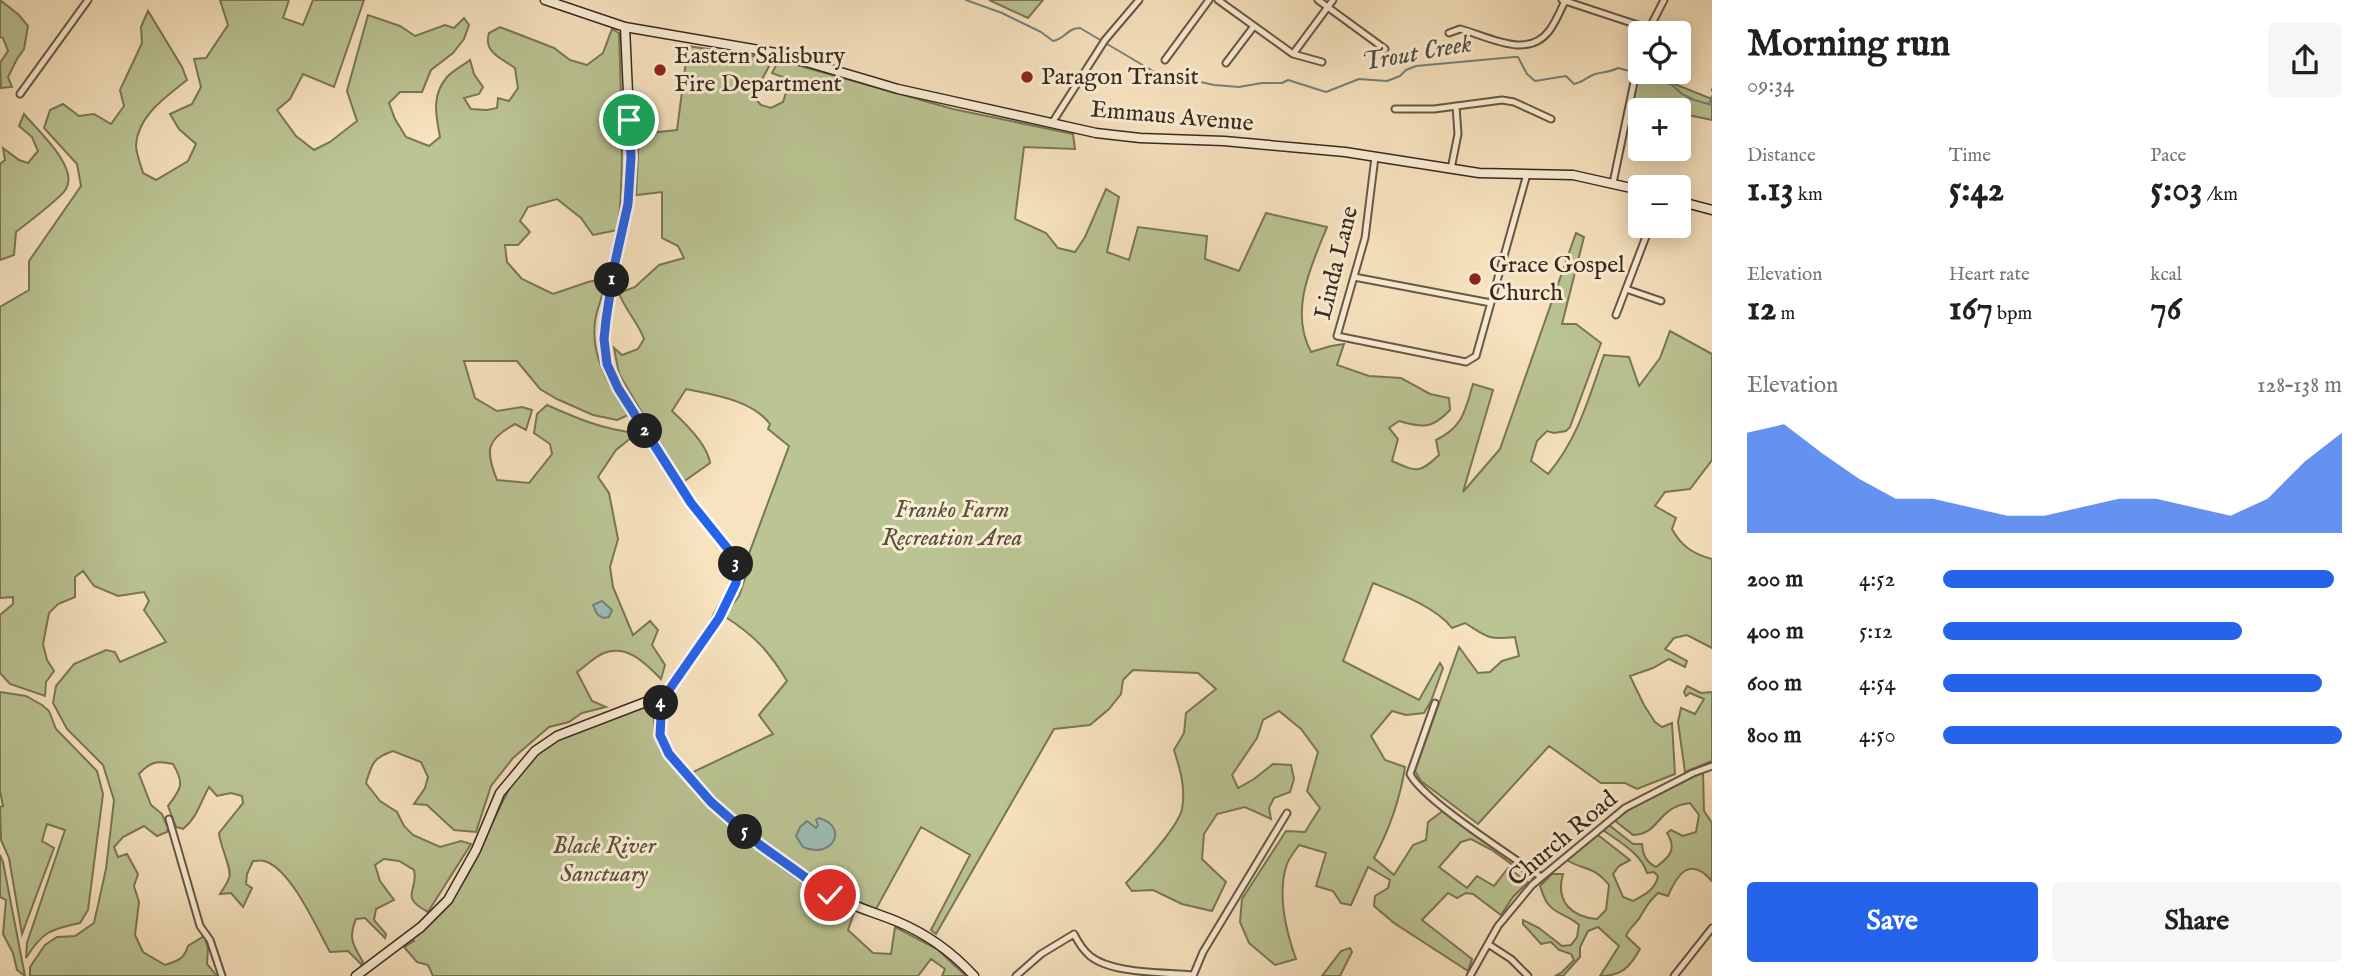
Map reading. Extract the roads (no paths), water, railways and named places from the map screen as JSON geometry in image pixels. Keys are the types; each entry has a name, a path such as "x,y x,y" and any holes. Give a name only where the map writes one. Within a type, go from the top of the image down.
{"street":[{"path":"20,94 88,0"},
{"path":"1052,123 1104,42 1139,0"},
{"path":"1165,60 1209,0"},
{"path":"1218,0 1293,54 1322,62"},
{"path":"1318,0 1385,49"},
{"path":"1293,54 1332,0"},
{"path":"1653,21 1664,0"},
{"name":"Emmaus Avenue","path":"551,1 625,27 776,53 898,89 1096,133 1261,144 1375,157 1479,173 1573,176 1628,187"},
{"path":"1450,33 1460,29 1510,45 1530,44 1548,32 1564,1 1628,24"},
{"path":"1226,63 1254,26"},
{"path":"625,27 631,147 629,187 606,320 606,356 618,388 691,503 732,554 738,572 736,583 719,618 664,695 660,706 659,727 665,747 711,802 760,845 822,890 914,930 943,949 974,976"},
{"path":"1614,183 1633,84"},
{"path":"1395,109 1434,109 1506,100 1551,119"},
{"path":"1451,169 1458,134 1456,106"},
{"name":"Linda Lane","path":"1375,157 1367,230 1337,336 1466,362 1476,356 1490,303"},
{"path":"1354,277 1490,303 1527,174"},
{"path":"1691,205 1712,211"},
{"path":"1616,315 1645,238"},
{"path":"1626,289 1661,300"},
{"path":"356,976 421,927 448,900 476,850 500,793 535,751 557,736 664,695"},
{"path":"1435,703 1410,774 1415,783 1541,877"},
{"name":"Church Road","path":"1470,976 1509,910 1541,877 1625,808 1712,766"},
{"path":"1016,976 1041,954 1074,933 1090,956 1105,964 1118,968 1193,975 1203,952 1287,813"},
{"path":"169,819 200,926 210,940 222,976"},
{"path":"1674,976 1712,928"},
{"path":"1488,944 1511,959 1528,976"},
{"path":"1117,976 1118,968"}],"water":[{"path":"602,601 612,610 609,617 603,618 597,614 593,605"},
{"path":"819,818 834,828 834,841 822,849 803,847 796,836 800,827 807,821 816,828 816,820"}],"waterway":[{"name":"Trout Creek","path":"966,0 1002,13 1041,32 1053,41 1080,28 1163,77 1214,85 1239,87 1282,83 1288,80 1326,92 1359,79 1387,81 1416,66 1518,57 1527,74 1535,81 1566,76 1574,84 1595,74 1618,68 1653,77 1672,85 1694,100 1712,105"},
{"path":"1709,104 1712,96"}],"place":[{"name":"Eastern Salisbury Fire Department","path":"660,70"},
{"name":"Paragon Transit","path":"1027,77"},
{"name":"Grace Gospel Church","path":"1475,279"}],"park label":[{"name":"Franko Farm Recreation Area","path":"952,524"},
{"name":"Black River Sanctuary","path":"604,860"}]}
